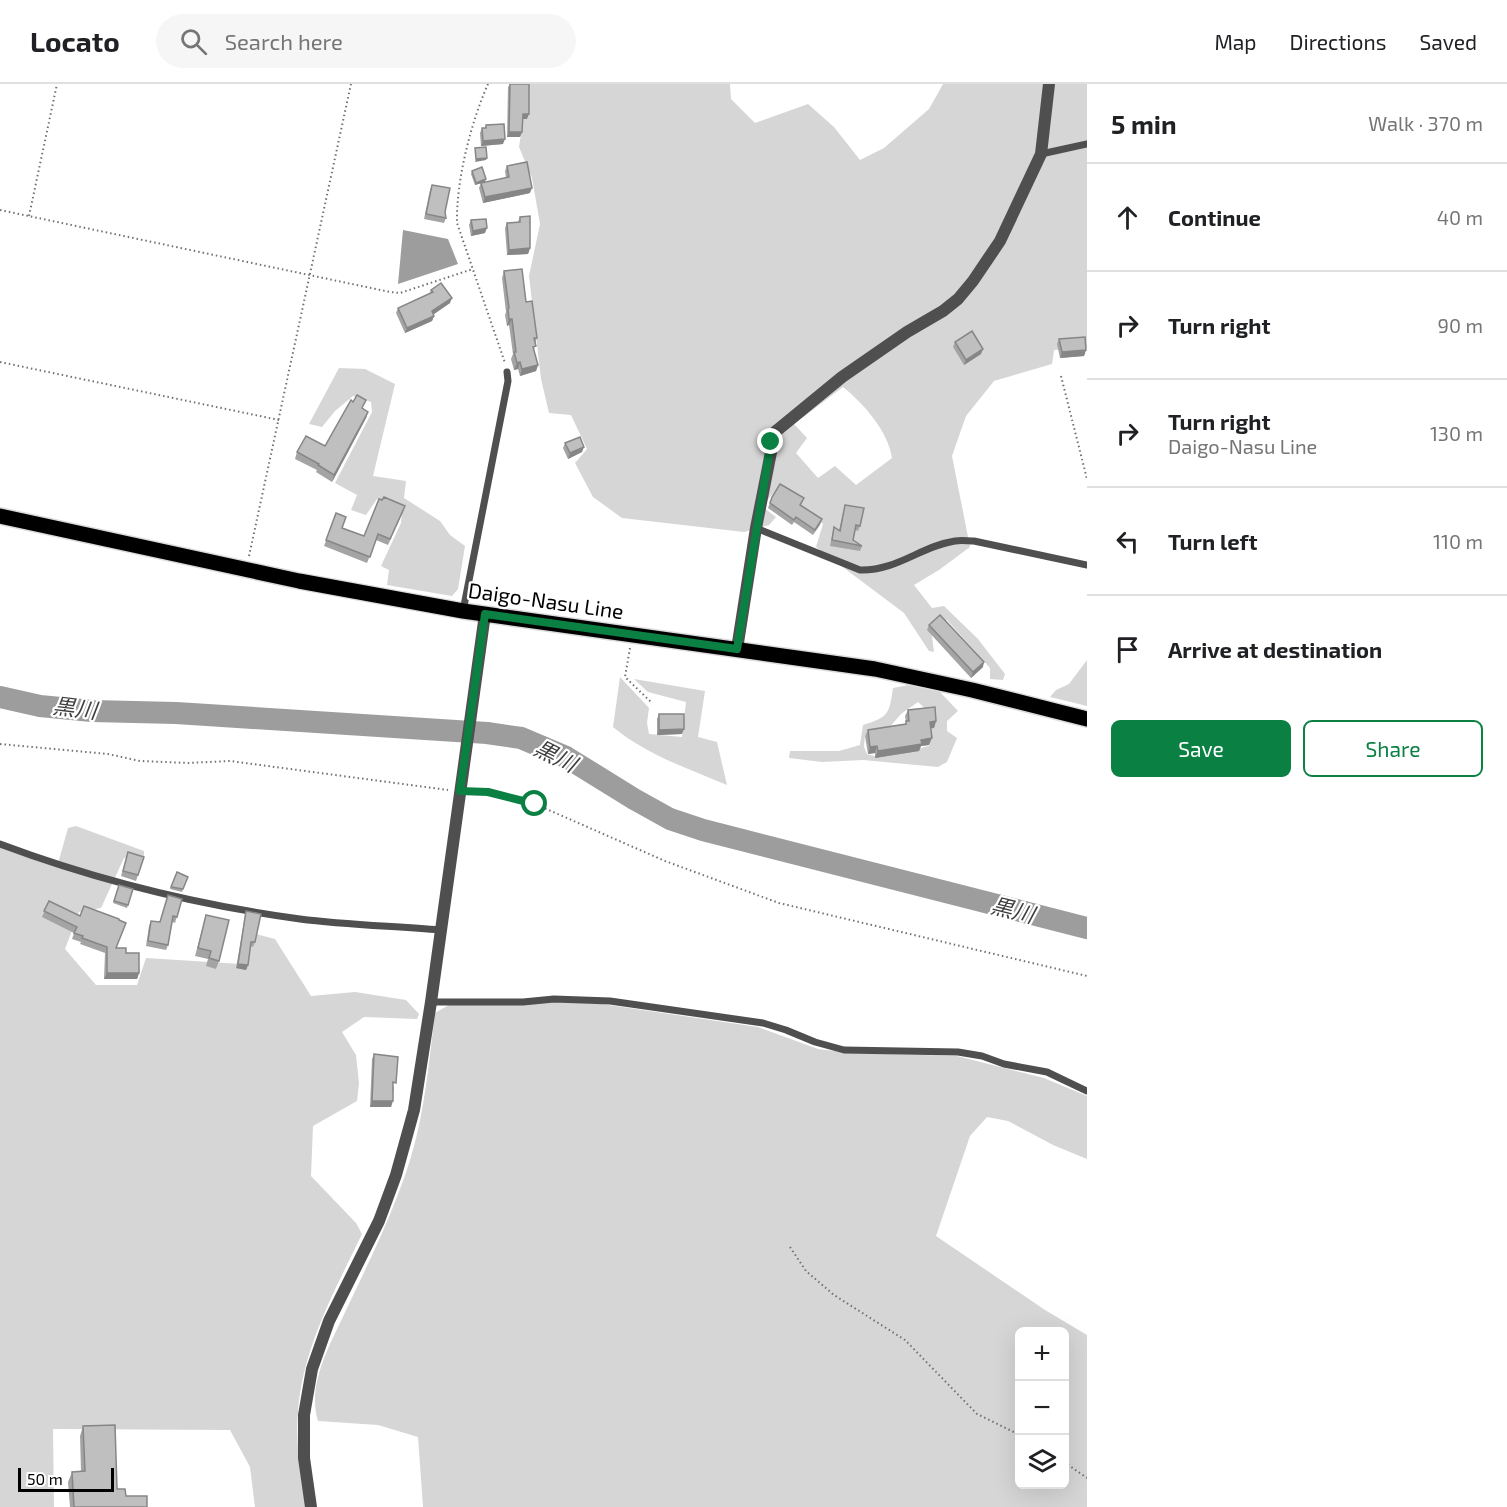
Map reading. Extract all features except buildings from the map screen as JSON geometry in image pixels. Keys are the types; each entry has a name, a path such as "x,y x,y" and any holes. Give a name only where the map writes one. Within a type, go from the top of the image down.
{"main road":[{"name":"Daigo-Nasu Line","path":"0,516 298,581 463,611 875,669 1087,718"}],"street":[{"path":"737,649 756,528 775,432 842,377 958,299 1000,242 1041,154 1049,84"},
{"path":"311,1507 304,1458 304,1415 312,1369 329,1321 379,1221 396,1174 414,1110 485,614"}],"lane":[{"path":"1041,154 1087,144"},
{"path":"463,611 508,381 507,372"},
{"path":"756,528 860,570 890,567 941,544 956,540 974,541 1087,565"},
{"path":"0,844 29,855 141,888 251,911 302,919 440,930"},
{"path":"431,1002 523,1002 554,999 633,1004 763,1023 844,1050 958,1052 982,1056 1004,1064 1047,1072 1087,1091"}],"path":[{"path":"29,216 57,84"},
{"path":"246,569 351,84"},
{"path":"488,84 472,126 457,223 507,372"},
{"path":"0,210 400,293 473,269"},
{"path":"0,362 279,420"},
{"path":"1061,376 1087,479"},
{"path":"632,633 626,677 652,703"},
{"path":"0,744 108,753 140,760 188,763 230,761 488,792 535,804 664,861 779,903 1087,975"},
{"path":"790,1248 806,1271 834,1295 905,1340 977,1414 1018,1435"},
{"path":"1069,1465 1087,1478"}],"shaded area":[{"path":"525,84 730,84 731,99 755,123 808,104 834,127 860,160 884,148 929,109 943,84 1087,84 1087,348 1054,350 1052,364 994,381 966,416 952,456 970,547 914,585 932,608 944,606 978,639 1005,674 1003,680 990,679 990,668 947,620 939,622 931,629 934,652 929,651 904,613 816,547 823,524 803,510 778,487 764,508 776,517 769,525 744,532 622,518 593,497 575,463 587,449 571,415 549,413 541,379 529,276 540,224 532,178 519,147 527,96","holes":["843,387 880,428 886,438 892,458 856,485 835,466 818,478 796,453 807,438 794,424"]},
{"path":"403,230 448,239 458,264 398,284"},
{"path":"339,368 365,369 395,384 373,476 406,481 404,498 440,521 450,535 465,546 458,589 452,596 387,585 389,570 381,566 401,523 402,510 377,499 366,515 351,510 357,495 335,483 372,412 371,402 353,396 335,411 322,427 309,424"},
{"path":"1087,660 1087,706 1050,697 1056,690 1069,684"},
{"path":"620,677 649,708 647,723 649,734 682,737 686,702 648,692 634,679 705,691 698,737 717,742 727,785 653,753 613,727"},
{"path":"909,685 939,691 958,711 947,721 947,731 957,738 947,762 938,767 863,760 822,762 789,758 790,751 839,751 860,745 863,725 883,717 889,709 893,688","holes":["918,702 924,707 931,721 929,746 890,756 867,754 864,747 865,735 888,729 901,714"]},
{"path":"76,826 144,851 144,858 124,858 101,908 79,912 65,949 96,985 137,985 146,958 241,964 252,933 275,939 311,996 355,992 406,1000 419,1014 417,1019 364,1017 342,1032 356,1055 359,1083 357,1101 313,1126 311,1176 356,1223 362,1234 313,1342 301,1387 297,1435 306,1507 255,1507 250,1467 230,1430 53,1429 54,1507 0,1507 0,843 57,867 68,828"},
{"path":"555,1002 602,1004 758,1027 818,1049 852,1053 957,1056 1044,1078 1087,1096 1087,1159 1053,1145 1008,1121 987,1117 970,1136 936,1236 1045,1310 1087,1335 1087,1507 423,1507 418,1437 378,1425 318,1421 315,1397 328,1348 378,1242 411,1157 426,1085 435,1013 449,1005"}],"waterway":[{"name":"黒川","path":"0,697 40,706 92,711 176,713 487,733 521,738 566,757 670,819 703,830 1087,928"}],"route":[{"path":"535,804 488,792 460,791 485,614 737,649 771,442"}]}
